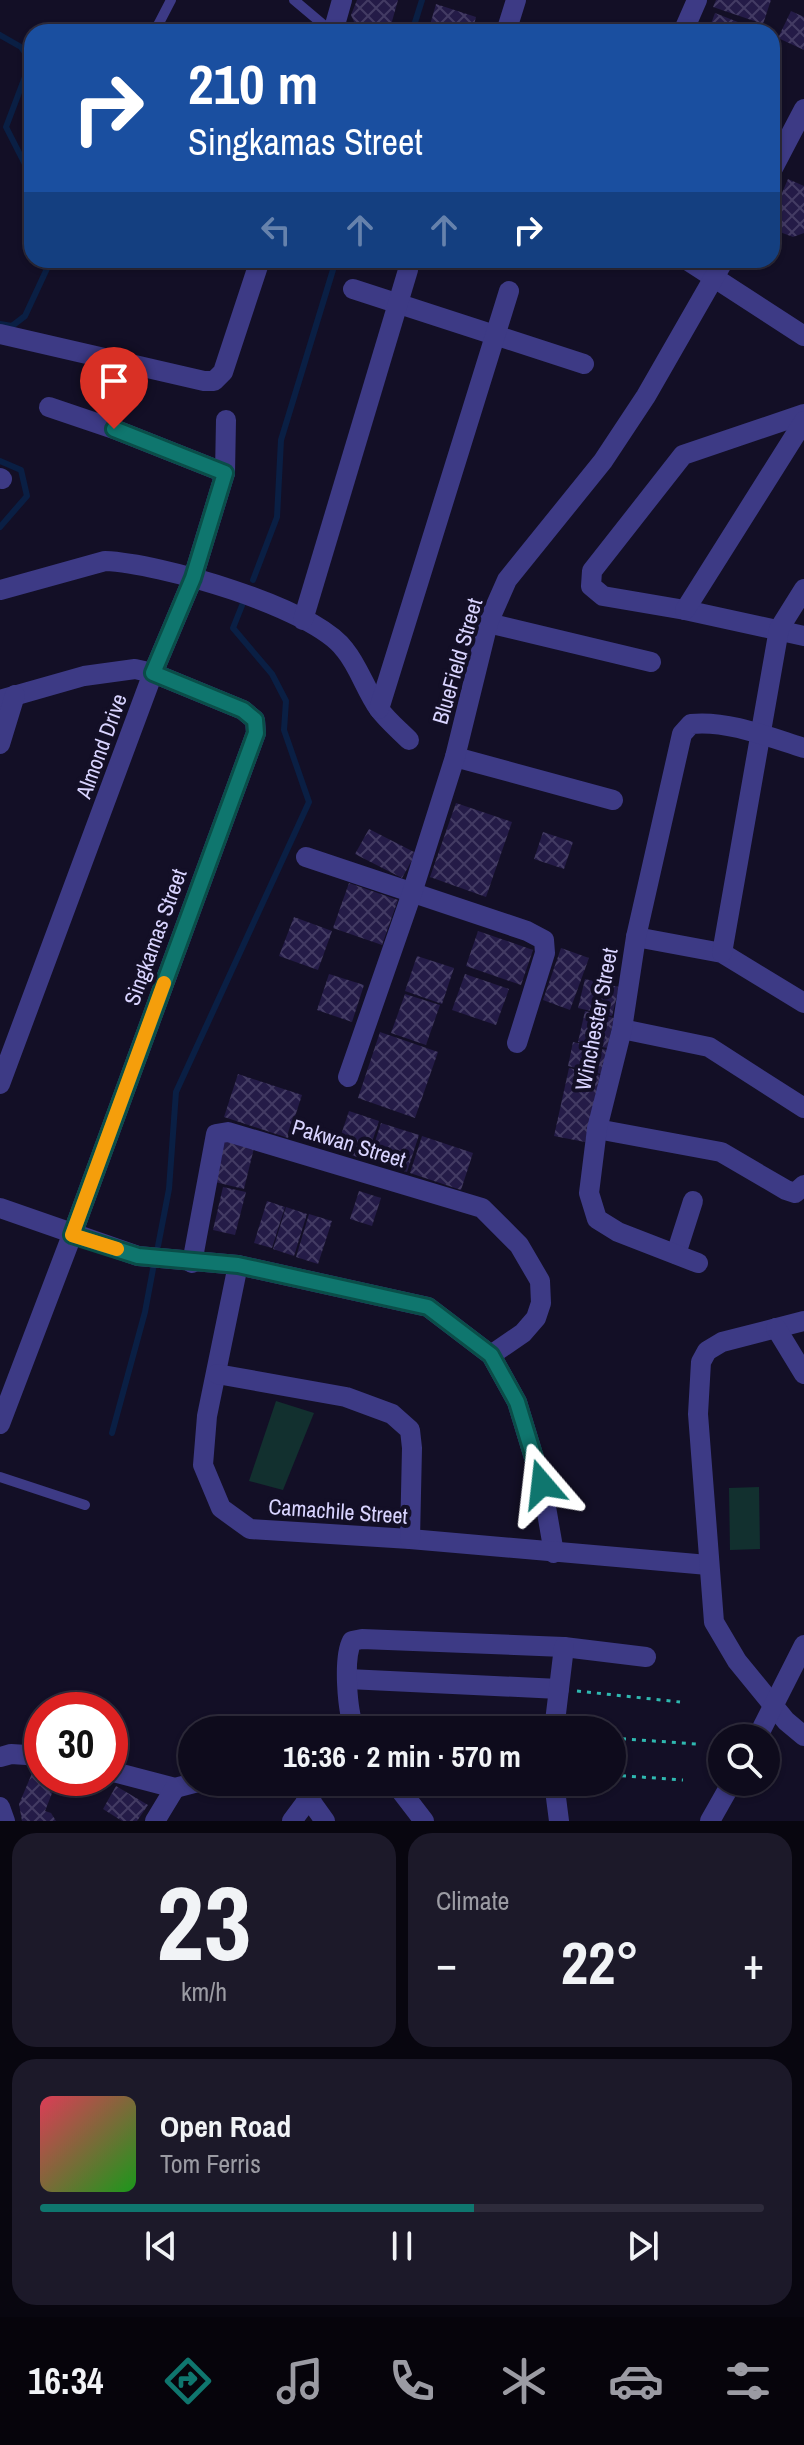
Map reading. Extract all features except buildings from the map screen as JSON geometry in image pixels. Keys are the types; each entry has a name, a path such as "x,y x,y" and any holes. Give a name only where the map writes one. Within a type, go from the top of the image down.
{"street":[{"path":"334,24 342,0"},
{"path":"508,24 516,0"},
{"path":"686,24 697,0"},
{"path":"780,155 804,109"},
{"path":"0,334 214,381 223,372 257,268"},
{"path":"698,268 804,336"},
{"name":"BlueField Street","path":"348,1077 455,757 488,623 507,580 603,461 646,396 720,268"},
{"path":"303,620 408,270"},
{"path":"353,289 584,364"},
{"path":"379,709 509,291"},
{"path":"49,407 225,473"},
{"path":"804,414 683,455 592,571 591,586 603,596 804,636"},
{"name":"Almond Drive","path":"0,1084 153,673 193,578 225,473 226,420"},
{"path":"685,610 804,421"},
{"path":"0,590 105,561 193,578 249,596 328,632 345,650 379,709 409,740"},
{"path":"722,953 779,629 804,589"},
{"path":"488,623 651,662"},
{"name":"Singkamas Street","path":"0,1424 256,733 255,720 243,710 153,673 135,669 84,676 8,698"},
{"path":"0,744 8,698"},
{"name":"Winchester Street","path":"698,1263 618,1232 597,1219 589,1193 597,1129 622,1029 636,937 682,734 691,724 702,723 759,734"},
{"path":"759,734 804,748"},
{"path":"455,757 613,800"},
{"path":"306,857 527,931 544,940 545,953 517,1043"},
{"path":"636,937 722,953 804,1003"},
{"path":"622,1029 709,1047 804,1108"},
{"path":"597,1129 721,1152 786,1190 795,1193 804,1185"},
{"name":"Pakwan Street","path":"192,1263 216,1134 228,1132 482,1208 519,1245 540,1281 541,1303 536,1318 523,1333 491,1355"},
{"path":"676,1254 693,1201"},
{"path":"0,1208 138,1256 238,1265 428,1307 491,1355 517,1402 542,1484 554,1553"},
{"name":"Camachile Street","path":"238,1265 207,1416 203,1465 221,1508 250,1529 410,1539 708,1565"},
{"path":"804,1321 722,1342 707,1351 701,1362 698,1414 714,1622 737,1661 774,1707 804,1736"},
{"path":"776,1328 804,1374"},
{"path":"217,1374 346,1397 392,1414 410,1430 410,1539"},
{"path":"353,1716 348,1679 348,1650 352,1641 564,1647 646,1657"},
{"path":"765,1724 804,1645"},
{"path":"556,1716 564,1647"},
{"path":"348,1679 559,1689"},
{"path":"0,1757 24,1755"},
{"path":"128,1776 178,1787"},
{"path":"155,1821 175,1788"},
{"path":"292,1821 300,1796"},
{"path":"306,1796 325,1821"},
{"path":"405,1796 424,1821"},
{"path":"556,1796 559,1821"},
{"path":"710,1821 724,1796"},
{"path":"0,1807 5,1821"}],"lane":[{"path":"159,24 171,0"},
{"path":"294,0 322,24"},
{"path":"0,1477 85,1505"}],"path":[{"path":"559,1689 680,1702"},
{"path":"626,1739 696,1744"},
{"path":"626,1776 683,1780"}],"green space":[{"path":"276,1401 314,1413 283,1490 249,1481"},
{"path":"759,1487 760,1549 730,1550 729,1488"}],"waterway":[{"path":"414,24 422,0"},
{"path":"0,35 24,51"},
{"path":"24,79 6,127 24,162"},
{"path":"0,324 12,326 25,316 47,268"},
{"path":"253,580 277,517 281,440 334,268"},
{"path":"0,461 21,470 27,496 0,527"},
{"path":"158,1246 169,1189 176,1092 309,802 284,730 286,701 272,674 233,628 243,603"},
{"path":"112,1433 145,1312 153,1269"}],"slow traffic":[{"path":"117,1249 72,1235 164,983"}],"route":[{"path":"114,429 225,473 193,578 153,673 243,710 255,720 256,733 72,1235 138,1256 238,1265 428,1307 491,1355 517,1402 542,1484"}]}
